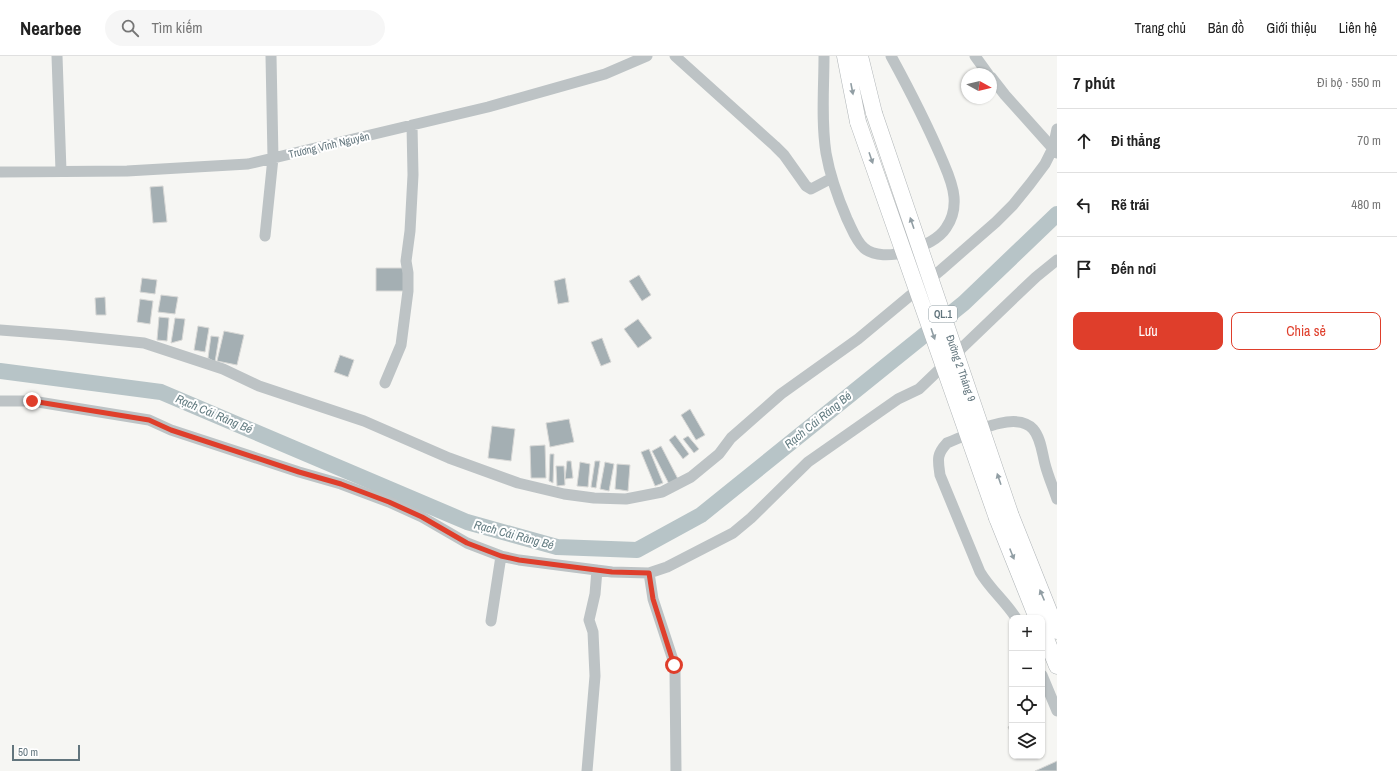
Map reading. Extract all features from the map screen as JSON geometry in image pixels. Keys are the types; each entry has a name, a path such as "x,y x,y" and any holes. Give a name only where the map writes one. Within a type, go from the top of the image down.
{"highway":[{"name":"Đường 2 Tháng 9","path":"845,56 858,122 1004,517 1033,574 1057,631"},
{"name":"Đường 2 Tháng 9","path":"860,56 874,113 1036,615"},
{"path":"1045,636 1057,666"}],"street":[{"path":"57,56 61,171"},
{"path":"265,236 274,158 271,56"},
{"name":"Trương Vĩnh Nguyên","path":"0,172 127,171 248,164 488,107 606,74 648,56"},
{"path":"675,56 775,146 784,155 806,186 811,189 832,178"},
{"path":"824,56 823,100 826,152 832,178 854,233 864,248 876,253 889,255 908,251 934,240 946,229 954,213 954,194 948,173 920,111 891,56"},
{"path":"975,56 984,68"},
{"path":"0,330 144,343 223,369 259,386 364,421 448,458 518,483 564,494 594,498 626,499 662,492 691,477 719,454 735,434 775,399 858,340 990,227 1013,205 1045,164 1056,142 1023,116 997,84"},
{"path":"385,383 401,345 408,291 408,273 406,262 410,231 413,175 412,125"},
{"path":"0,402 32,401 149,420 171,430 341,484 389,502 422,517 467,543 501,556 519,560 597,570 649,573 667,567 733,533 751,518 808,462 898,399 919,389 1027,286 1057,260"},
{"path":"1014,615 999,595 987,584 980,572 940,475 937,459 941,449 947,443 1002,422 1025,424 1034,430 1041,446 1044,463 1057,499"},
{"path":"491,621 501,556"},
{"path":"587,771 595,676 593,632 588,620 595,594 597,570"},
{"path":"649,573 653,599 673,660 675,671 676,771"},
{"path":"1045,682 1057,711"}],"building":[{"path":"163,186 167,222 153,223 150,187"},
{"path":"376,268 408,268 408,291 376,291"},
{"path":"639,275 651,295 642,301 629,281"},
{"path":"142,278 157,280 155,294 140,292"},
{"path":"565,278 569,302 558,304 554,281"},
{"path":"161,295 178,297 175,314 158,312"},
{"path":"105,297 106,315 96,315 95,298"},
{"path":"140,299 153,301 150,324 137,322"},
{"path":"159,317 169,318 167,341 157,340"},
{"path":"175,318 185,319 182,340 171,343"},
{"path":"638,319 652,338 638,348 624,329"},
{"path":"198,326 209,328 205,352 194,350"},
{"path":"224,331 244,335 237,365 217,361"},
{"path":"211,336 219,337 215,362 208,358"},
{"path":"602,338 611,362 601,366 591,342"},
{"path":"340,355 354,360 348,377 334,372"},
{"path":"690,409 705,435 696,440 681,415"},
{"path":"569,419 574,442 550,447 546,423"},
{"path":"492,426 515,429 511,461 488,458"},
{"path":"675,435 689,454 683,459 669,440"},
{"path":"688,436 699,449 694,453 683,439"},
{"path":"545,445 546,478 531,478 530,446"},
{"path":"661,446 678,479 669,484 652,451"},
{"path":"649,449 663,483 655,486 641,452"},
{"path":"550,454 554,454 553,483 549,481"},
{"path":"567,461 571,461 573,478 565,479"},
{"path":"595,461 600,461 596,488 591,487"},
{"path":"580,462 590,464 588,487 577,486"},
{"path":"605,462 614,464 609,491 600,489"},
{"path":"617,464 630,465 628,491 615,489"},
{"path":"556,466 564,466 565,485 557,486"},
{"path":"1057,761 1057,771 1035,771"}],"waterway":[{"name":"Rạch Cái Răng Bé","path":"0,371 161,392 467,522 557,547 637,550 701,515 964,303 1057,214"}],"route":[{"path":"32,401 149,420 171,430 299,472 341,484 389,502 422,517 467,543 501,556 519,560 612,572 649,573 653,599 674,665"}]}
